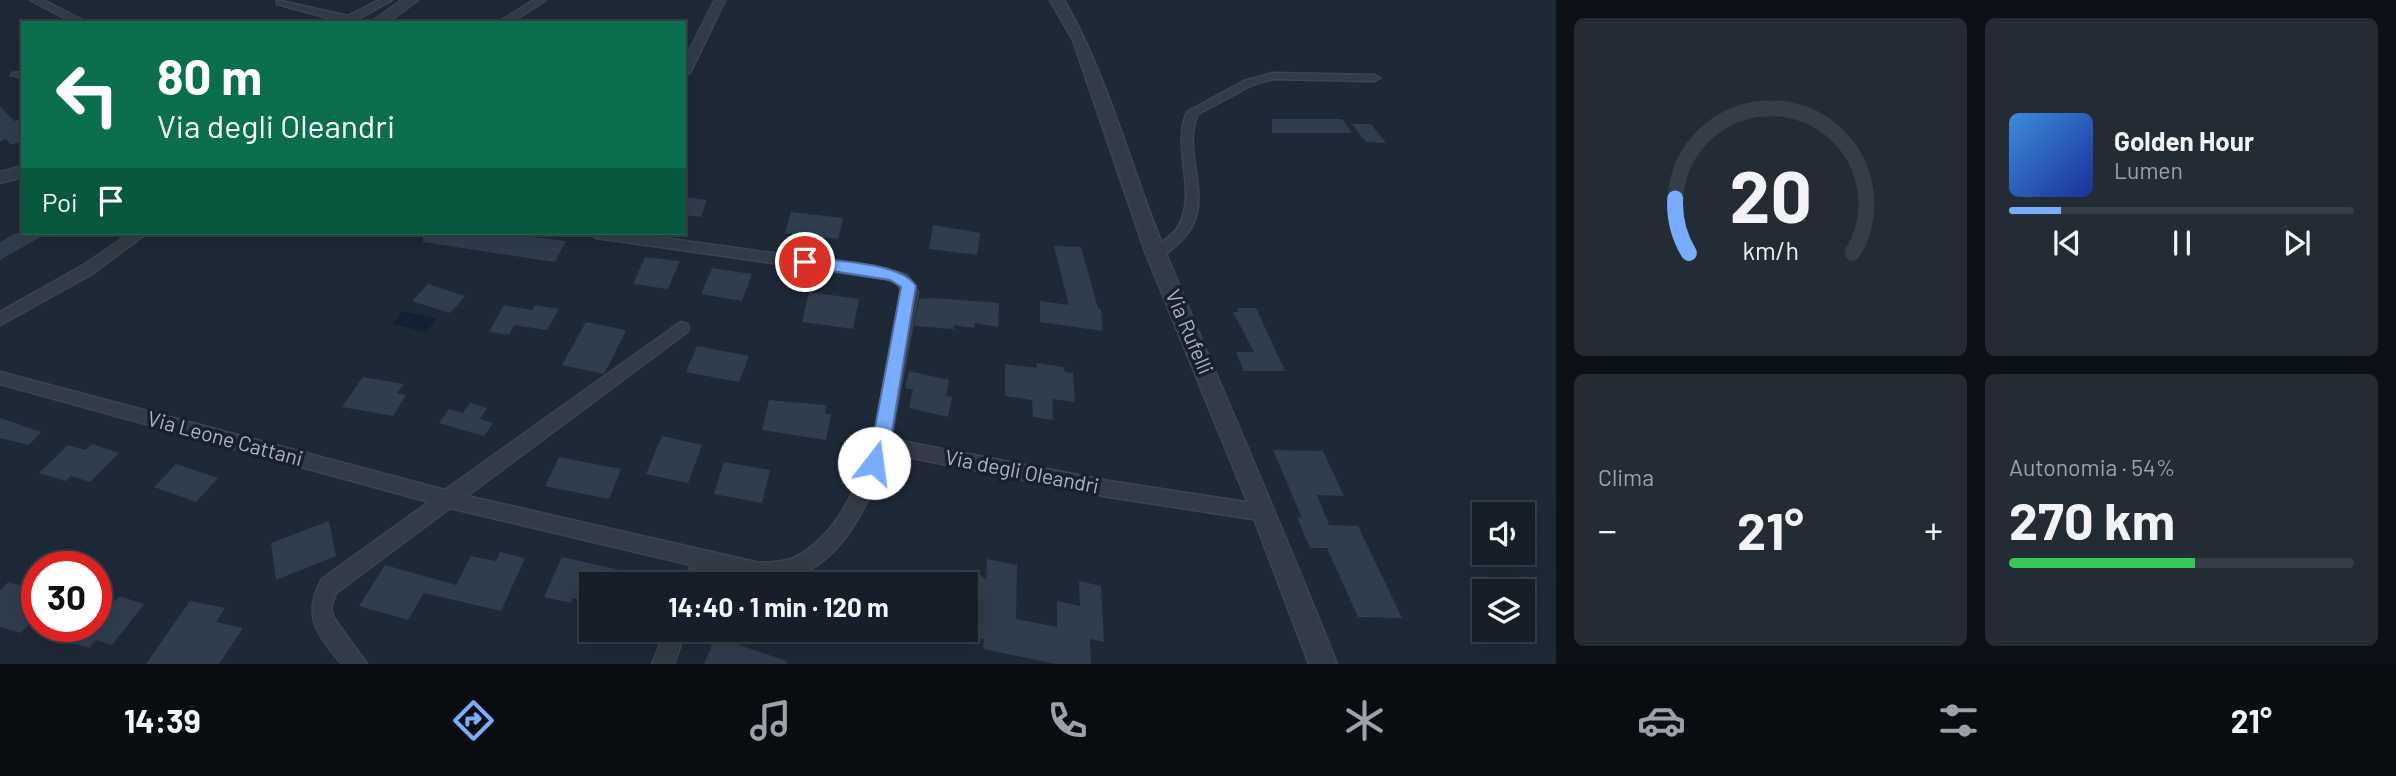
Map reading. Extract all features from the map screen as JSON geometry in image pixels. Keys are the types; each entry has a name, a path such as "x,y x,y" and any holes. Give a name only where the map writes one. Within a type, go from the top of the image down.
{"street":[{"path":"35,0 79,21"},
{"path":"281,2 346,21 387,0"},
{"path":"380,21 411,0"},
{"path":"505,21 541,0"},
{"path":"686,70 720,0"},
{"name":"Via Rufelli","path":"1057,0 1080,40 1156,254 1265,513 1322,664"},
{"path":"1156,254 1179,235 1189,219 1191,171 1188,122 1192,112 1248,83 1273,76 1374,78"},
{"path":"0,178 21,172"},
{"path":"0,319 79,274 137,235"},
{"path":"610,235 883,273 902,279 909,292 881,444"},
{"path":"356,664 320,614 324,593 336,580 450,500 681,328"},
{"name":"Via Leone Cattani","path":"0,378 450,500 702,561 767,573 783,572 805,563 830,543 856,508 881,444"},
{"name":"Via degli Oleandri","path":"881,444 1109,489 1265,513"},
{"path":"698,572 702,561"},
{"path":"663,664 671,642"}],"water":[{"path":"403,311 437,319 426,332 392,324"}],"building":[{"path":"0,106 14,121 21,119 21,142 11,145 6,139 0,142"},
{"path":"1272,119 1342,119 1352,133 1272,133"},
{"path":"1352,124 1371,124 1386,143 1366,142"},
{"path":"686,197 707,200 701,217 686,215"},
{"path":"791,212 843,218 838,239 785,233"},
{"path":"933,225 980,233 977,255 929,249"},
{"path":"16,233 44,235 0,260 0,242"},
{"path":"423,235 519,235 566,241 555,262 423,242"},
{"path":"1054,246 1081,247 1098,308 1101,309 1103,331 1040,322 1040,301 1069,305"},
{"path":"645,257 680,261 668,289 633,284"},
{"path":"712,268 752,274 742,301 701,294"},
{"path":"428,284 465,296 450,313 412,301"},
{"path":"809,292 859,299 853,329 802,322"},
{"path":"919,299 999,303 998,327 975,323 974,328 954,325 954,329 914,326"},
{"path":"504,305 532,310 535,305 559,309 547,330 514,325 509,335 489,332"},
{"path":"1237,308 1256,308 1285,371 1244,371 1236,352 1254,352 1233,312 1239,312"},
{"path":"586,322 626,330 604,374 562,365"},
{"path":"697,346 749,356 739,382 686,372"},
{"path":"1036,363 1064,367 1065,372 1073,373 1075,402 1052,399 1053,420 1033,417 1032,400 1005,396 1005,364 1037,368"},
{"path":"909,371 949,380 946,396 952,397 948,417 909,408 913,390 905,388"},
{"path":"363,377 404,384 397,393 406,395 393,416 342,407"},
{"path":"769,400 826,405 825,414 831,414 826,440 762,430"},
{"path":"470,403 487,408 480,419 493,423 484,436 439,423 449,409 463,413"},
{"path":"0,418 41,432 29,445 0,438"},
{"path":"662,436 702,445 688,483 646,474"},
{"path":"92,444 119,453 90,482 71,476 66,481 39,473 68,445 85,450"},
{"path":"1273,450 1323,451 1344,496 1317,495 1329,525 1358,526 1402,618 1358,617 1327,548 1310,548 1297,517 1302,518"},
{"path":"559,457 621,469 609,499 545,486"},
{"path":"724,462 770,470 762,503 714,494"},
{"path":"176,464 218,478 196,502 154,487"},
{"path":"329,521 336,556 276,580 271,543"},
{"path":"500,552 525,558 501,611 424,593 408,620 359,606 385,565 456,585 471,556 496,561"},
{"path":"562,557 629,572 579,572 579,600 573,598 571,603 544,597"},
{"path":"987,559 1017,565 1016,619 1057,627 1057,601 1080,606 1079,581 1101,586 1104,642 1090,639 1091,664 1056,664 983,649 984,639 978,638 978,573 986,580"},
{"path":"8,582 21,586 21,633 0,627 0,591"},
{"path":"119,596 144,604 112,645 102,642 112,642 114,602"},
{"path":"190,601 225,608 216,622 243,628 219,664 146,664"},
{"path":"68,642 94,642 89,648"},
{"path":"713,642 730,642 787,661 786,664 704,664"}],"route":[{"path":"805,262 892,275 909,286 881,444 874,463"}]}
